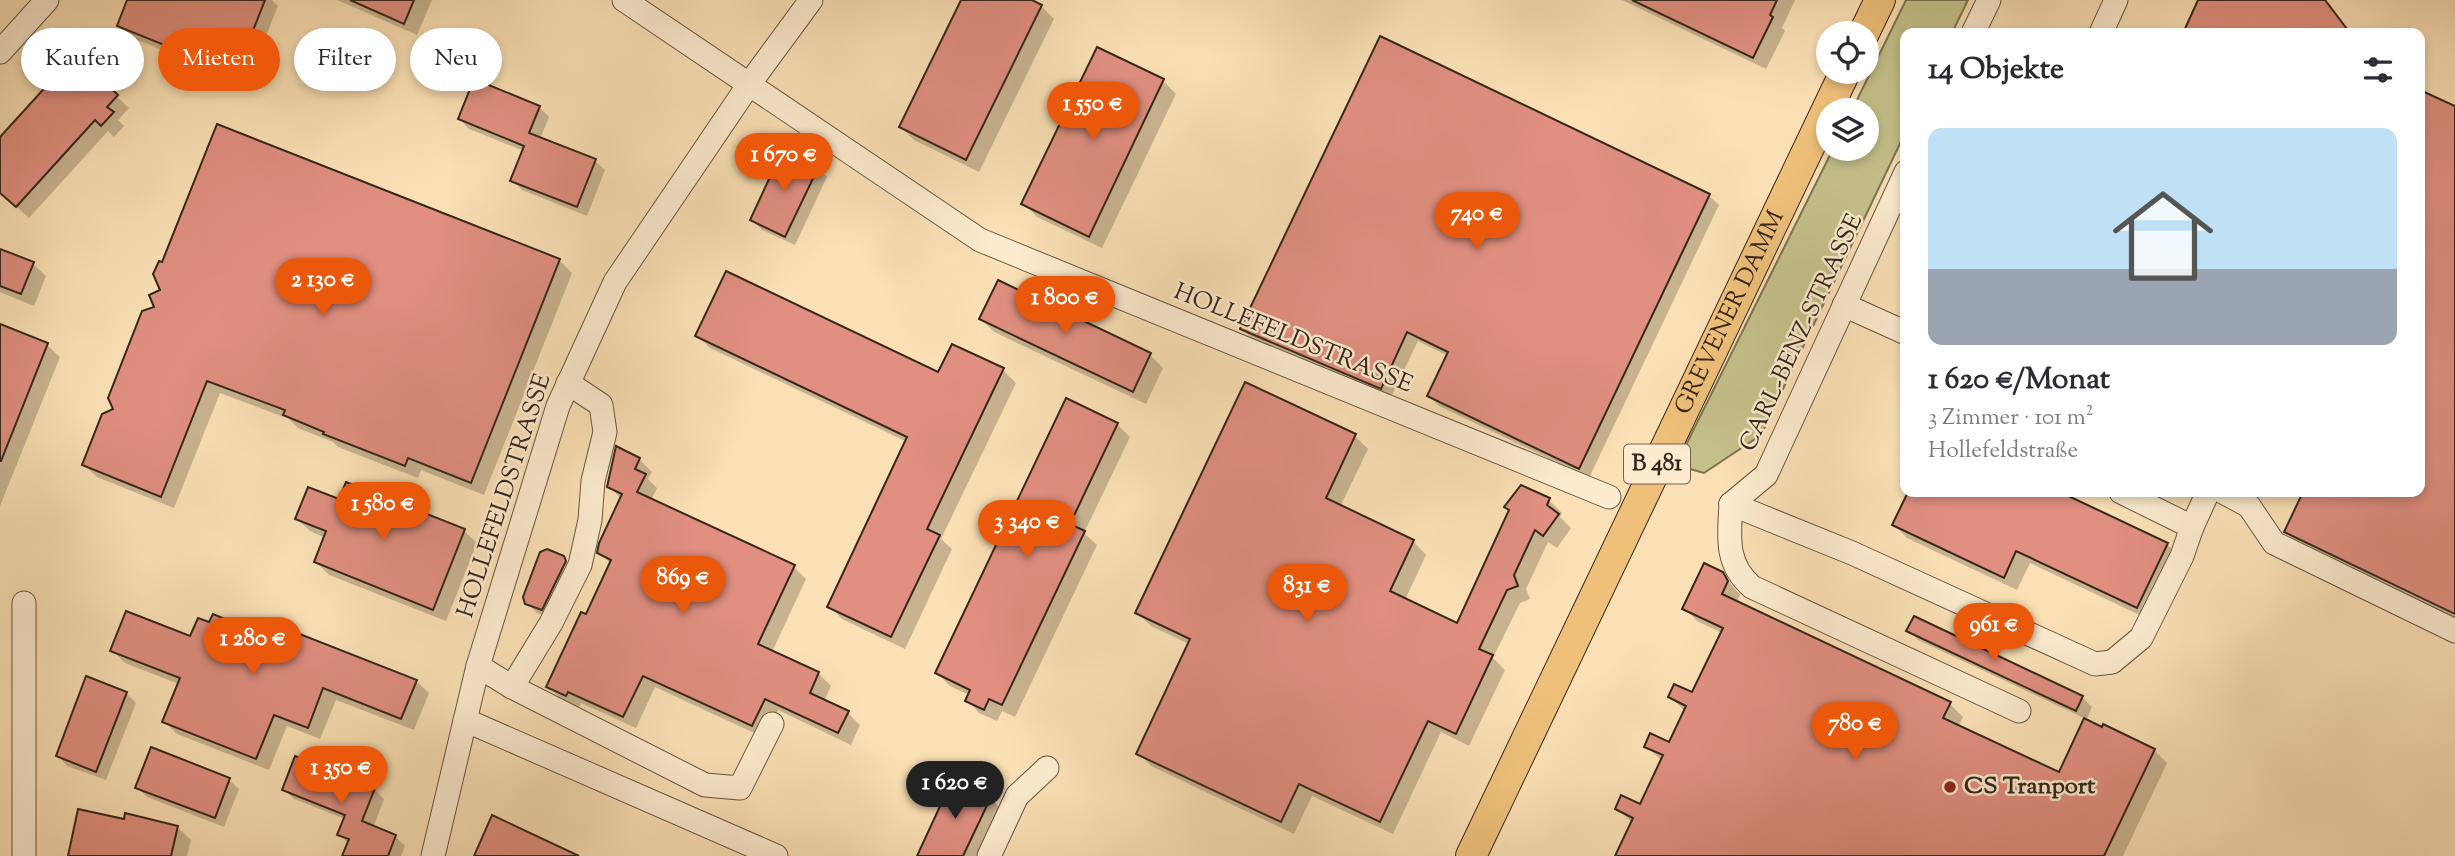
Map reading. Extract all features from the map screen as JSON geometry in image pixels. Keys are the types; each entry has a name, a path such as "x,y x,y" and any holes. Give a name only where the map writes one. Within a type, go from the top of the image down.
{"main road":[{"path":"1870,21 1880,0"},
{"name":"GREVENER DAMM","path":"1471,856 1839,84"}],"street":[{"path":"0,52 47,0"},
{"path":"624,0 750,83"},
{"name":"HOLLEFELDSTRASSE","path":"433,856 478,666 558,405 615,282 750,83 811,0"},
{"path":"1975,28 1989,0"},
{"path":"2103,28 2116,0"},
{"name":"HOLLEFELDSTRASSE","path":"750,83 980,240 1609,497"},
{"name":"CARL-BENZ-STRASSE","path":"1731,504 1766,475 1900,185"},
{"path":"1844,305 1900,330"},
{"path":"512,687 551,623 580,565 590,520 593,481 606,432 601,405 568,383"},
{"path":"2131,497 2192,527"},
{"path":"2019,711 1752,587 1742,579 1729,551 1731,504 1852,553 2095,664 2112,662 2141,638 2182,556 2206,497"},
{"path":"2232,497 2249,506 2274,543 2455,631"},
{"path":"23,856 24,603"},
{"path":"478,666 512,687 705,785 740,788 772,724"},
{"path":"465,720 776,856"},
{"path":"989,856 1017,796 1047,768"}],"shaded area":[{"path":"1906,0 1968,0 1954,28 1900,28 1900,144 1761,435 1704,473 1676,465 1827,161 1879,161 1879,98 1858,98 1865,84 1879,84 1879,55"}],"building":[{"path":"127,0 265,0 254,28 158,28 158,43 144,37 144,28 117,26"},
{"path":"350,0 414,0 404,24"},
{"path":"961,0 1032,0 1042,5 966,160 899,127"},
{"path":"1632,0 1777,0 1770,15 1773,17 1753,58"},
{"path":"2198,0 2325,0 2346,28 2185,28"},
{"path":"1380,36 1710,194 1579,469 1427,396 1448,352 1407,332 1381,389 1240,329"},
{"path":"1097,47 1164,79 1089,237 1021,204"},
{"path":"502,90 540,106 529,133 596,159 577,207 510,181 524,146 458,119 469,91"},
{"path":"42,91 114,91 118,95 107,107 114,112 101,126 95,120 16,207 0,193 0,137"},
{"path":"2425,92 2455,106 2455,614 2284,532 2301,497 2425,497"},
{"path":"217,124 560,259 471,483 408,458 405,466 323,434 324,432 283,415 285,410 207,381 161,497 82,465 102,414 113,409 108,398 142,311 154,307 149,295 160,290 153,274 159,261 162,262"},
{"path":"783,149 819,166 785,237 750,220"},
{"path":"0,249 34,262 21,294 0,286"},
{"path":"726,271 938,372 952,344 1004,368 927,529 940,535 891,637 827,607 907,437 695,336"},
{"path":"998,280 1151,353 1133,392 979,319"},
{"path":"0,324 48,343 1,461 0,461"},
{"path":"1245,382 1356,434 1326,498 1414,540 1390,591 1457,623 1509,510 1504,507 1521,485 1550,498 1547,505 1559,514 1543,536 1535,530 1514,575 1518,586 1507,590 1479,649 1493,655 1456,734 1428,721 1380,822 1299,784 1281,822 1136,754 1190,639 1135,613"},
{"path":"1066,398 1118,423 1070,524 1085,531 1002,705 989,699 984,710 965,701 970,690 935,673"},
{"path":"616,446 640,458 635,469 646,474 637,492 795,565 758,644 819,672 810,693 849,711 838,733 765,699 752,726 643,676 623,717 568,692 566,696 546,687 581,612 586,614 611,560 597,553 622,494 607,487"},
{"path":"346,482 465,529 433,610 314,562 326,531 295,519 308,487 339,499"},
{"path":"1906,497 2071,497 2168,543 2137,608 2016,551 2004,578 1892,525"},
{"path":"547,549 564,556 566,561 542,610 525,604 523,597 540,552"},
{"path":"1704,563 1723,572 1728,581 1722,594 1951,702 1943,718 2059,772 2084,718 2102,727 2103,724 2155,749 2104,856 1615,856 1633,818 1615,809 1621,795 1640,804 1663,755 1644,747 1650,733 1669,742 1686,706 1668,697 1674,684 1692,692 1723,628 1682,609"},
{"path":"126,611 190,636 198,618 209,622 213,614 254,631 259,618 417,680 401,719 323,688 308,728 274,715 256,759 162,722 180,678 110,651"},
{"path":"1914,616 2083,696 2076,711 1906,631"},
{"path":"86,676 127,692 96,772 56,756"},
{"path":"151,747 230,778 215,818 135,788"},
{"path":"295,756 375,788 362,821 396,835 388,856 342,856 349,839 337,835 345,815 282,790"},
{"path":"953,778 991,797 963,856 917,856"},
{"path":"78,809 124,819 125,813 178,826 171,856 68,856"},
{"path":"492,815 579,856 474,856"}],"place":[{"name":"CS Tranport","path":"1950,787"}]}
